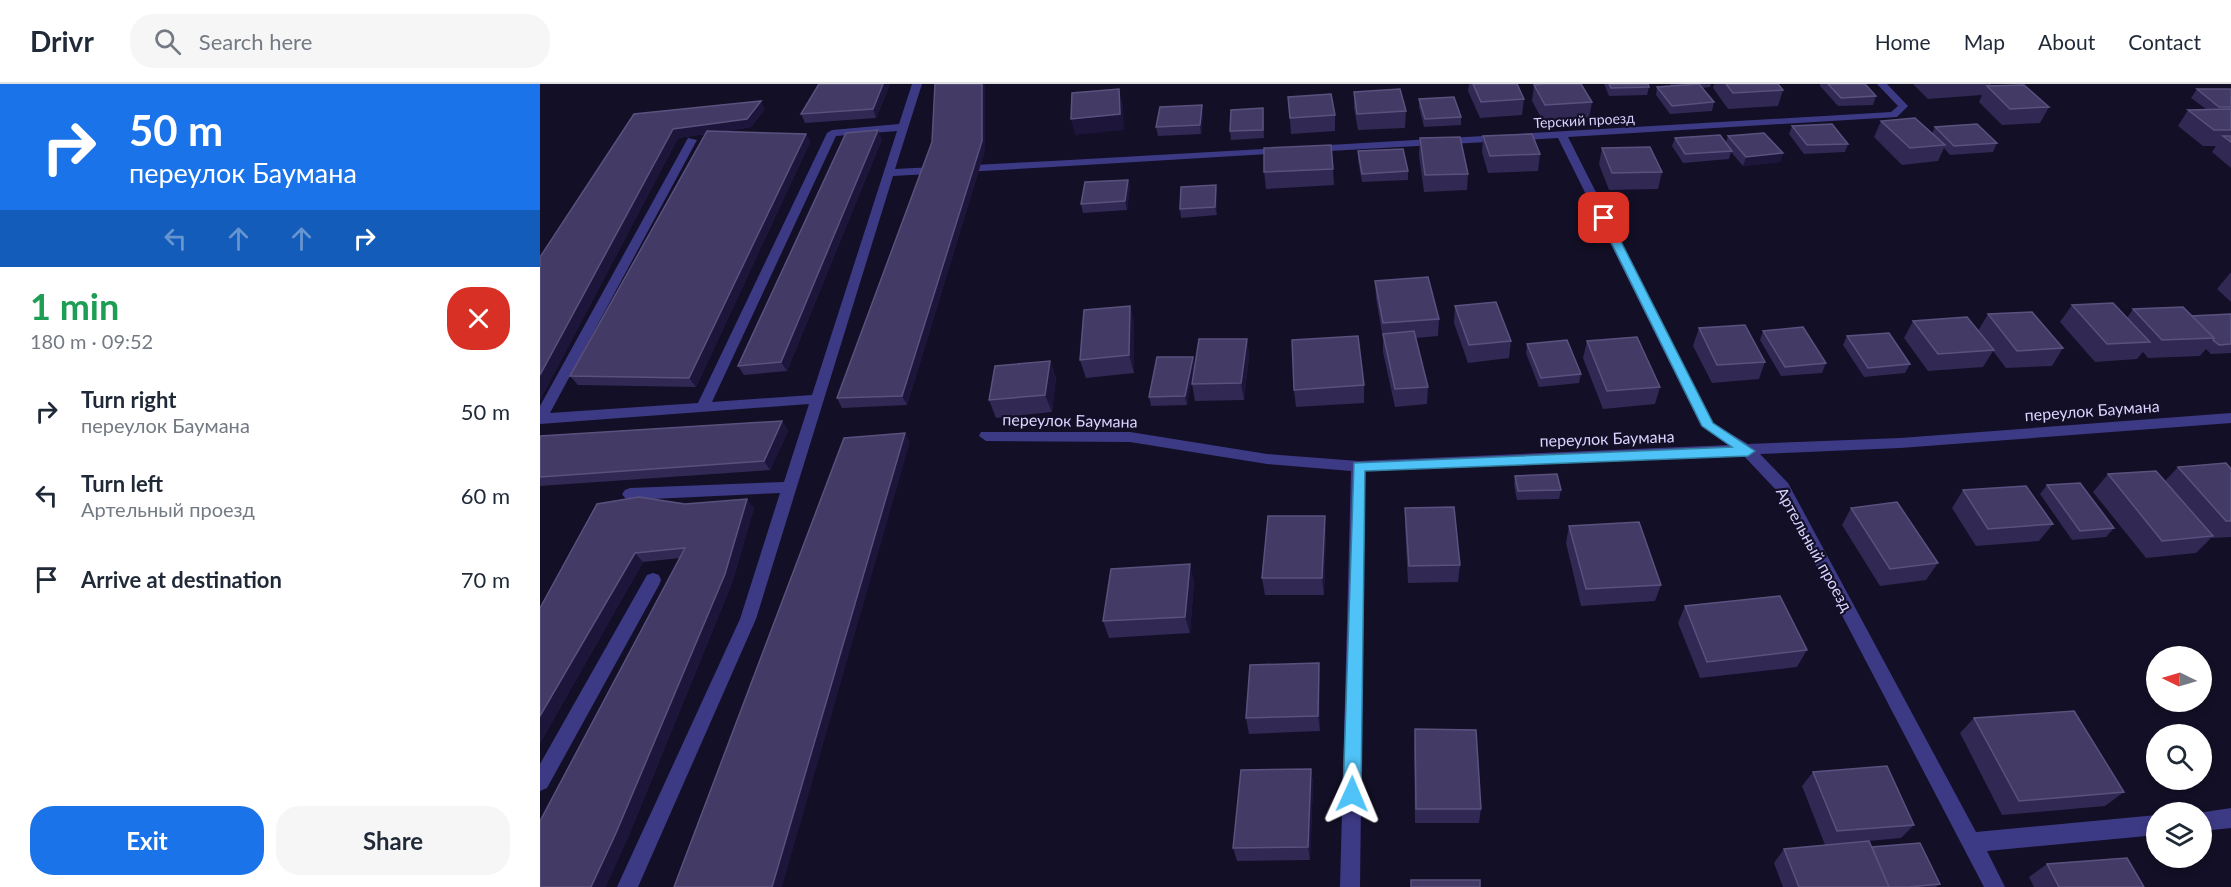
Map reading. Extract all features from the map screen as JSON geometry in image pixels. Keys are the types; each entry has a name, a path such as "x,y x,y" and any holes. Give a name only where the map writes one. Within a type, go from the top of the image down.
{"street":[{"path":"627,887 748,619 917,84"},
{"name":"Терский проезд","path":"1301,150 1894,115 1904,106 1882,84"},
{"path":"703,407 832,133 904,128"},
{"name":"Артельный проезд","path":"1562,135 1708,426 1748,451 1783,487 1995,887"},
{"path":"692,140 540,419 818,399"},
{"path":"889,173 1289,151"},
{"name":"переулок Баумана","path":"986,436 1130,437 1267,459 1358,466 1900,443 2231,418"},
{"path":"1350,887 1358,466"},
{"path":"630,494 790,487"},
{"path":"540,782 653,580"},
{"path":"2212,820 2231,818"},
{"path":"1972,842 2146,826"}],"building":[{"path":"819,84 883,84 873,109 801,114"},
{"path":"935,84 982,84 982,141 902,396 837,398 932,142"},
{"path":"1473,84 1517,84 1524,99 1481,102"},
{"path":"1581,84 1592,102 1545,105 1534,85"},
{"path":"1609,84 1648,84 1649,87 1611,88"},
{"path":"1699,84 1714,102 1672,106 1657,87"},
{"path":"1726,84 1778,84 1783,90 1733,93"},
{"path":"1828,84 1865,84 1876,96 1841,98"},
{"path":"2024,85 2049,107 2010,109 1987,86"},
{"path":"1119,89 1120,114 1071,119 1072,93"},
{"path":"1400,89 1406,111 1357,114 1354,92"},
{"path":"2197,89 2231,89 2231,107 2219,107"},
{"path":"1331,94 1335,115 1290,118 1288,97"},
{"path":"1454,97 1461,117 1425,119 1419,99"},
{"path":"761,101 747,119 673,129 540,375 540,257 634,114"},
{"path":"1202,105 1200,125 1156,127 1160,107"},
{"path":"1263,108 1263,130 1230,131 1231,110"},
{"path":"2231,109 2231,130 2214,130 2188,110"},
{"path":"1915,118 1945,145 1910,148 1881,121"},
{"path":"1832,124 1848,144 1807,145 1792,126"},
{"path":"1977,124 1997,143 1954,146 1935,127"},
{"path":"878,130 781,362 738,366 846,133"},
{"path":"707,131 806,134 689,378 570,376"},
{"path":"1764,133 1783,153 1746,157 1728,136"},
{"path":"1532,134 1540,154 1490,156 1483,136"},
{"path":"1720,135 1732,151 1685,154 1675,138"},
{"path":"2223,136 2231,136 2231,142"},
{"path":"1460,137 1468,174 1425,175 1420,138"},
{"path":"1331,145 1333,169 1264,172 1264,148"},
{"path":"1650,147 1662,172 1612,173 1602,148"},
{"path":"1403,149 1408,171 1362,174 1358,151"},
{"path":"1128,180 1125,201 1081,204 1085,182"},
{"path":"1216,185 1215,207 1180,209 1181,187"},
{"path":"1428,277 1439,319 1383,323 1375,281"},
{"path":"1496,302 1511,341 1469,345 1455,306"},
{"path":"2113,303 2150,342 2107,344 2072,305"},
{"path":"1130,306 1129,355 1080,360 1084,310"},
{"path":"2183,307 2214,338 2162,340 2133,309"},
{"path":"2032,312 2063,348 2017,351 1988,314"},
{"path":"2231,314 2231,344 2219,345 2192,316"},
{"path":"1967,317 1994,350 1938,354 1913,321"},
{"path":"1745,325 1765,362 1717,365 1699,328"},
{"path":"1803,327 1826,363 1785,367 1763,331"},
{"path":"1414,331 1428,387 1395,389 1383,334"},
{"path":"1889,333 1910,364 1868,368 1847,336"},
{"path":"1358,336 1364,385 1294,390 1292,340"},
{"path":"1637,337 1660,387 1607,391 1587,341"},
{"path":"1199,339 1247,339 1241,383 1192,384"},
{"path":"1567,340 1581,374 1541,378 1527,344"},
{"path":"1157,357 1193,357 1185,396 1149,397"},
{"path":"1050,361 1045,395 989,400 995,366"},
{"path":"782,421 764,461 540,477 540,436"},
{"path":"905,433 772,887 674,887 844,438"},
{"path":"2226,463 2231,469 2231,521 2226,521 2178,467"},
{"path":"2156,471 2213,536 2162,541 2108,474"},
{"path":"1557,474 1561,490 1518,491 1515,476"},
{"path":"2080,483 2114,528 2080,531 2047,485"},
{"path":"2026,486 2053,524 1988,529 1963,490"},
{"path":"639,497 685,504 747,499 725,574 591,887 540,887 540,821 685,548 635,553 540,716 540,608 597,504"},
{"path":"1897,502 1938,563 1890,569 1851,508"},
{"path":"1454,507 1460,565 1409,566 1405,508"},
{"path":"1268,516 1325,516 1322,578 1262,578"},
{"path":"1639,522 1661,585 1586,589 1569,526"},
{"path":"1190,564 1185,617 1103,621 1111,569"},
{"path":"1780,596 1807,650 1707,662 1685,606"},
{"path":"1319,663 1318,716 1246,718 1250,665"},
{"path":"2074,711 2124,792 2019,801 1974,718"},
{"path":"1415,729 1476,730 1481,809 1416,809"},
{"path":"1887,766 1914,825 1837,831 1813,772"},
{"path":"1311,769 1308,847 1233,848 1241,770"},
{"path":"1869,841 1889,887 1799,887 1784,849"},
{"path":"1920,843 1940,884 1889,887 1872,847"},
{"path":"2127,858 2144,887 2059,887 2047,864"},
{"path":"1411,880 1480,880 1480,887 1411,887"}],"route":[{"path":"1352,794 1358,466 1748,451 1708,426 1604,218"}]}
